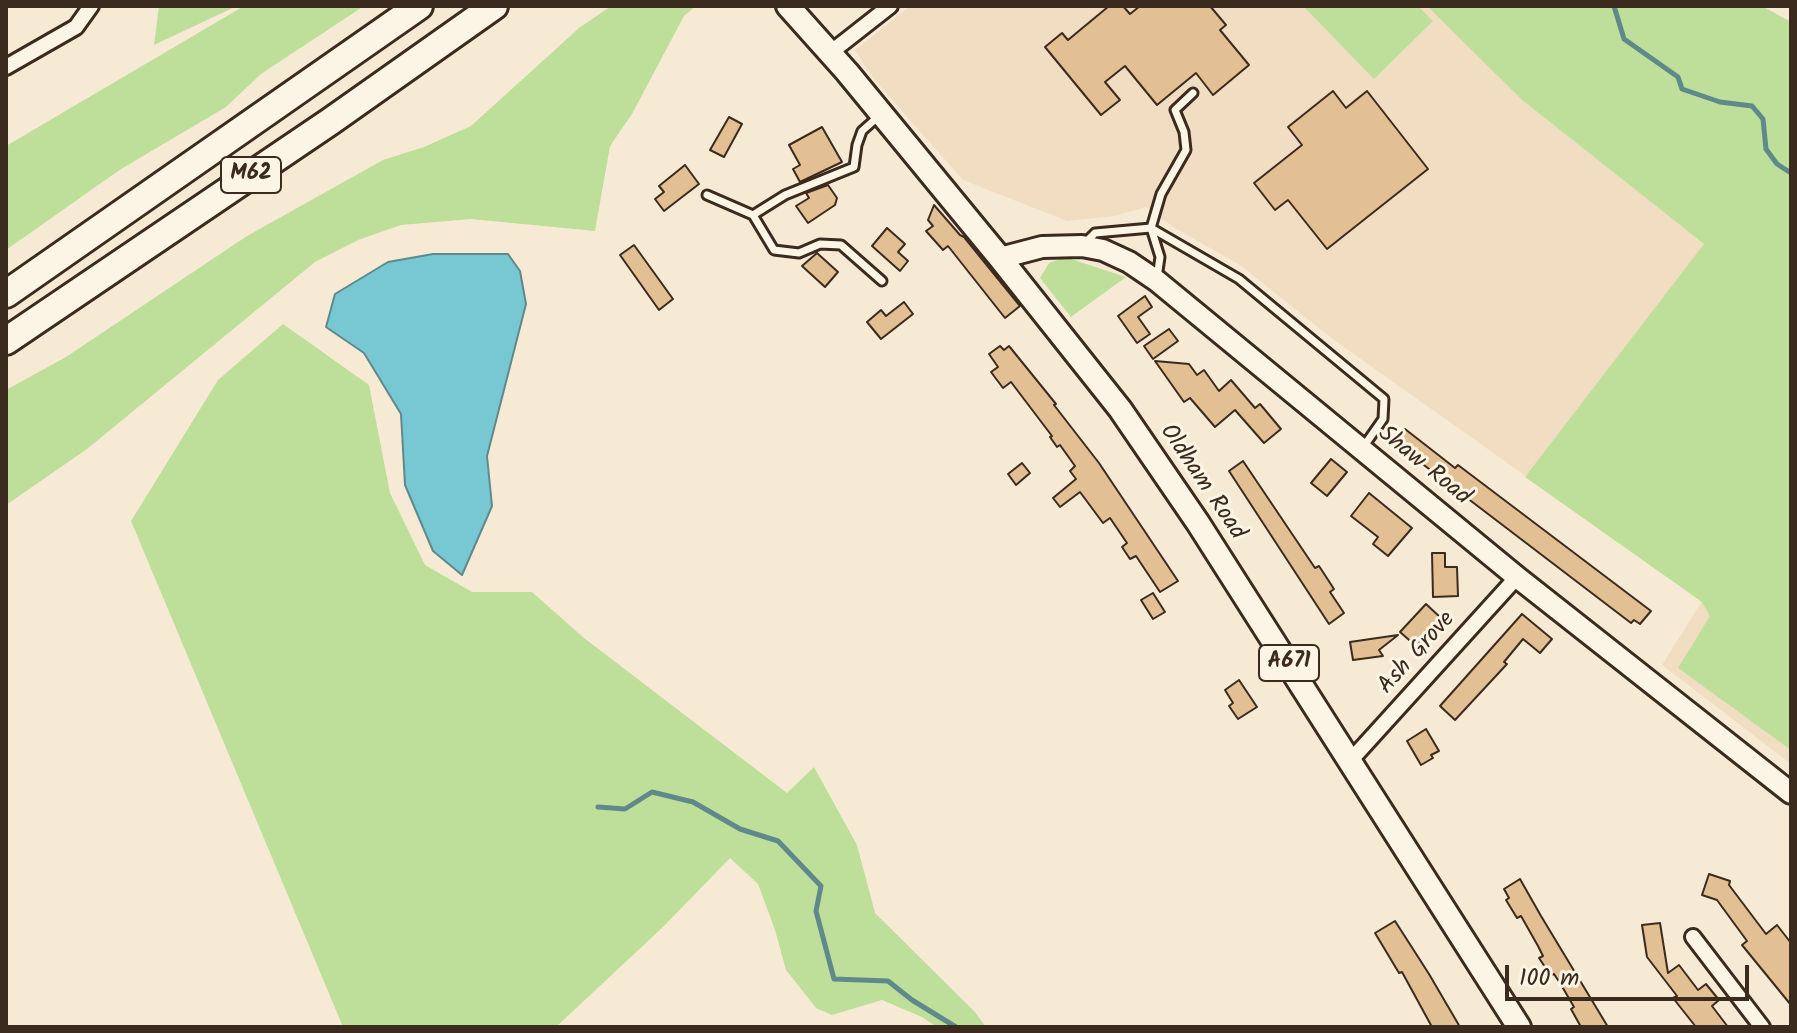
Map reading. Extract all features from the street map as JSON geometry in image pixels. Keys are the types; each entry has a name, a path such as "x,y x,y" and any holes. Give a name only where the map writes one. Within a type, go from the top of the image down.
{"highway":[{"name":"M62","path":"6,294 419,6"},
{"name":"M62","path":"6,341 318,130 494,6"}],"main road":[{"name":"Oldham Road","path":"788,6 1000,258 1120,409 1198,523 1519,1027"}],"street":[{"path":"6,67 76,27 91,6"},
{"path":"830,53 890,6"},
{"name":"Shaw Road","path":"1000,258 1042,247 1082,246 1103,250 1129,262 1157,281 1517,577 1791,793"},
{"name":"Ash Grove","path":"1351,760 1517,577"},
{"path":"1693,937 1762,1027"}],"lane":[{"path":"1157,281 1160,257 1151,228 1161,194 1186,150 1184,132 1175,110 1193,93"},
{"path":"753,215 785,195 854,167 862,131 881,114"},
{"path":"707,195 753,215 774,250 799,253 820,244 841,245 882,281"},
{"path":"1082,246 1095,233 1151,228 1239,279 1384,399 1383,419 1361,450"}],"shaded area":[{"path":"910,6 1427,6 1522,100 1704,244 1791,321 1791,764 1662,665 1702,601 1334,340 1240,265 1173,227 1146,207 1115,216 1067,221 963,180 872,77 855,50"}],"green space":[{"path":"159,6 237,6 154,45"},
{"path":"244,6 364,6 261,74 226,107 121,169 6,250 6,146"},
{"path":"611,6 696,6 684,16 632,114 610,146 595,231 471,219 401,225 358,240 315,262 87,449 6,505 6,390 66,357 247,236 383,160 424,147 471,126 579,28"},
{"path":"1303,6 1418,6 1433,21 1374,79"},
{"path":"1427,6 1762,6 1791,22 1791,750 1678,668 1710,616 1702,602 1525,477 1704,244 1522,100"},
{"path":"1065,257 1126,277 1071,317 1040,278 1049,263"},
{"path":"283,324 369,385 390,493 425,565 472,592 532,592 584,638 787,793 814,767 857,845 875,913 974,1011 986,1027 937,1027 882,1000 832,1015 816,1008 786,970 758,884 730,858 663,927 556,1027 343,1027 131,521 218,380"}],"water":[{"path":"433,254 508,254 520,271 526,304 487,456 492,506 462,575 433,551 405,485 401,414 364,353 326,327 335,294 388,262"}],"building":[{"path":"1109,6 1123,6 1130,14 1140,6 1210,6 1226,25 1220,30 1249,65 1213,95 1196,73 1157,105 1125,66 1105,82 1120,100 1101,115 1045,47 1062,33 1068,40"},
{"path":"1333,91 1346,108 1367,91 1428,169 1327,249 1288,200 1275,210 1254,183 1302,145 1288,127"},
{"path":"729,117 742,124 724,157 710,150"},
{"path":"822,127 842,162 800,182 793,169 800,165 789,145"},
{"path":"685,165 699,184 664,211 655,199 664,192 659,186"},
{"path":"828,185 837,198 835,205 808,223 796,206 809,198 806,193"},
{"path":"934,205 1020,306 1005,318 948,246 943,250 926,231 933,226 928,220"},
{"path":"887,228 905,244 898,252 908,261 900,271 872,246"},
{"path":"634,245 673,299 659,310 620,255"},
{"path":"817,253 838,272 825,287 802,266"},
{"path":"1145,296 1152,307 1138,317 1150,334 1137,343 1118,316"},
{"path":"904,302 913,314 881,339 867,322 881,310 886,316"},
{"path":"1169,329 1178,341 1153,359 1144,346"},
{"path":"1000,346 1004,350 1009,346 1056,404 1178,581 1160,592 1136,556 1130,559 1122,547 1127,543 1110,518 1103,523 1080,492 1060,507 1053,498 1076,479 1070,471 1075,466 1060,445 1057,447 1011,382 1003,388 991,372 998,367 989,354"},
{"path":"1155,361 1189,364 1197,375 1204,370 1219,391 1231,380 1255,408 1260,404 1281,429 1264,443 1235,410 1215,427 1190,398 1184,402"},
{"path":"1405,429 1455,468 1458,465 1651,611 1640,624 1634,620 1631,623 1395,443"},
{"path":"1331,459 1347,472 1327,496 1311,483"},
{"path":"1243,461 1315,568 1319,566 1334,589 1330,592 1344,613 1329,624 1229,471"},
{"path":"1022,463 1030,473 1016,485 1008,474"},
{"path":"1369,493 1412,528 1388,556 1373,544 1378,537 1351,516"},
{"path":"1432,553 1445,553 1445,567 1457,567 1458,596 1433,597"},
{"path":"1153,593 1165,612 1153,619 1141,600"},
{"path":"1426,604 1441,618 1416,646 1400,632"},
{"path":"1522,614 1552,639 1540,653 1523,639 1504,662 1507,664 1455,720 1440,706"},
{"path":"1398,635 1379,650 1383,656 1353,660 1350,642"},
{"path":"1239,680 1257,707 1238,719 1229,706 1233,703 1225,690"},
{"path":"1426,729 1439,751 1421,765 1407,741"},
{"path":"1709,874 1730,881 1729,885 1766,934 1777,925 1791,943 1791,1005 1742,945 1747,941 1717,900 1702,895"},
{"path":"1520,879 1608,1027 1581,1027 1560,983 1554,974 1550,976 1539,958 1543,956 1521,916 1517,918 1506,900 1509,898 1504,889"},
{"path":"1395,921 1460,1027 1432,1027 1402,972 1399,973 1375,933"},
{"path":"1660,923 1668,973 1679,965 1698,990 1706,984 1719,1000 1712,1006 1728,1027 1696,1027 1673,998 1677,996 1647,957 1642,925"}],"waterway":[{"path":"1614,6 1624,39 1678,77 1682,89 1720,102 1752,106 1763,119 1766,149 1777,164 1791,173"},
{"path":"598,807 625,809 652,792 693,802 740,829 778,841 821,886 816,911 834,979 888,981 956,1027"}]}
